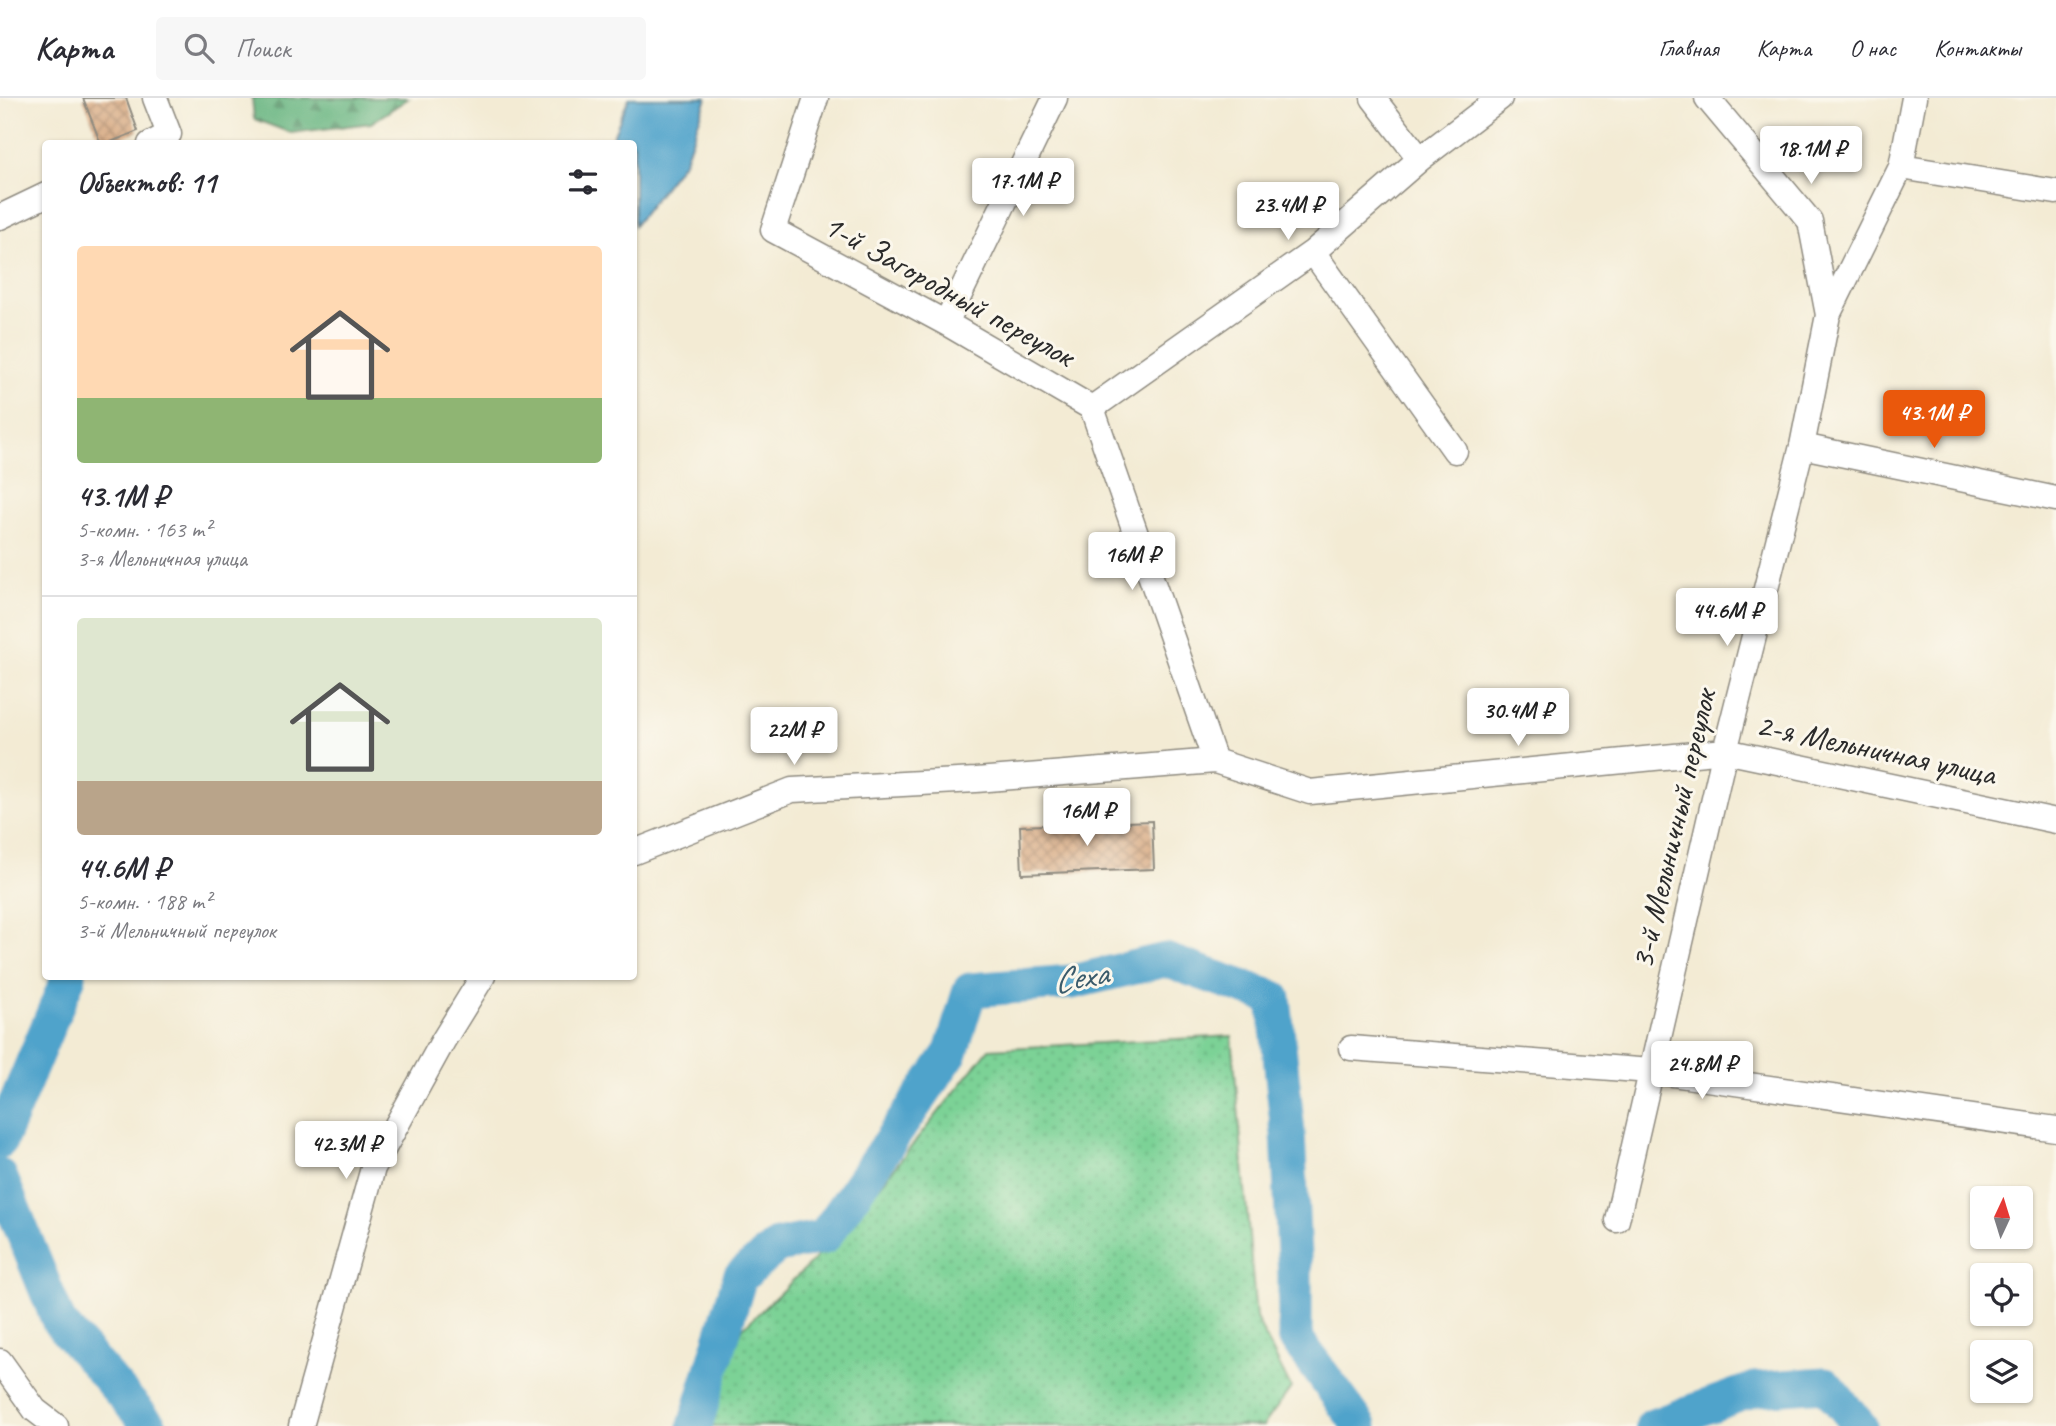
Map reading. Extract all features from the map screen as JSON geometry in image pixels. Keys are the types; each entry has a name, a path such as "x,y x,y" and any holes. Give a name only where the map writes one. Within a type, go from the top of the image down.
{"street":[{"path":"155,98 169,134 158,140"},
{"name":"1-й Загородный переулок","path":"816,98 773,230 946,323 1092,408"},
{"path":"946,323 1055,98"},
{"path":"1373,98 1420,159"},
{"path":"1215,761 1092,408 1313,252 1420,159 1500,98"},
{"path":"1707,98 1810,221 1828,315"},
{"name":"3-й Мельничный переулок","path":"1617,1220 1725,751 1802,446 1828,315 1901,167 1914,98"},
{"path":"1901,167 2056,192"},
{"path":"3,209 42,196"},
{"path":"1313,252 1455,452"},
{"path":"1802,446 2056,499"},
{"name":"2-я Мельничная улица","path":"637,851 793,790 976,780 1215,761 1310,792 1725,751 2056,821"},
{"path":"300,1426 373,1168 443,1041 481,980"},
{"path":"1351,1048 1651,1071 2056,1129"},
{"path":"0,1361 34,1410 56,1426"}],"green space":[{"path":"252,98 409,98 371,123 291,133 254,119"},
{"path":"1232,1036 1256,1318 1291,1388 1263,1426 696,1426 743,1328 808,1266 883,1182 989,1049"}],"water":[{"path":"629,98 707,98 685,160 637,222 637,140 611,140"}],"building":[{"path":"83,98 126,98 138,131 116,140 99,140"},
{"path":"1152,821 1154,869 1022,874 1020,826"}],"waterway":[{"name":"Сеха","path":"695,1426 740,1277 777,1246 824,1237 951,1052 970,990 1072,982 1165,960 1274,998 1288,1133 1295,1275 1295,1337 1360,1426"},
{"path":"0,1141 67,980"},
{"path":"0,1176 59,1322 150,1426"},
{"name":"Сеха","path":"1653,1426 1755,1389 1825,1384 1860,1426"}]}
